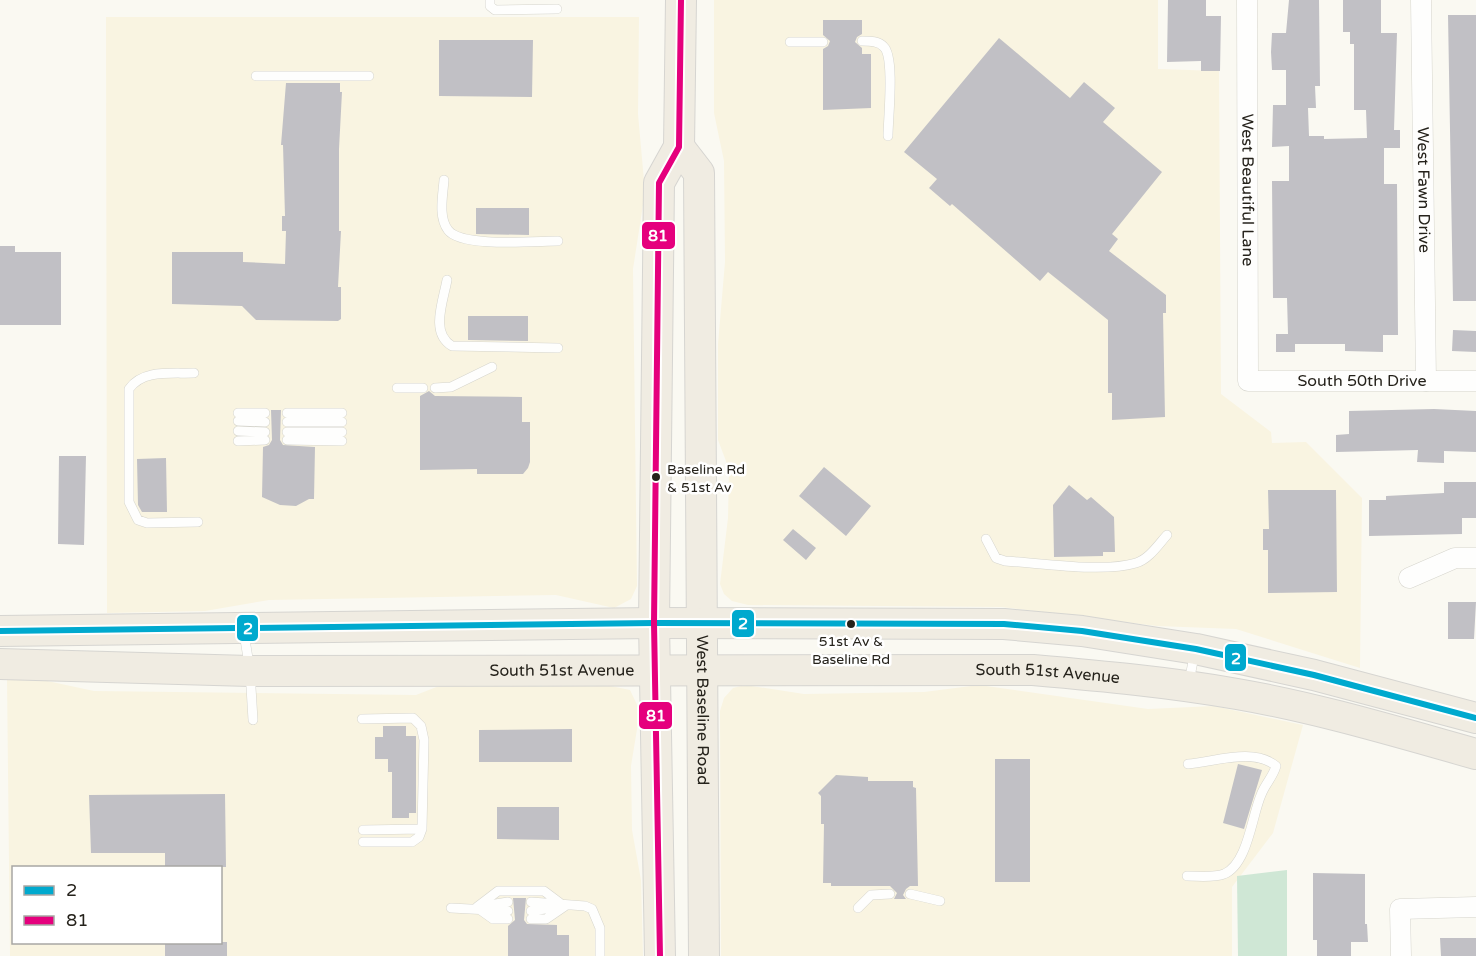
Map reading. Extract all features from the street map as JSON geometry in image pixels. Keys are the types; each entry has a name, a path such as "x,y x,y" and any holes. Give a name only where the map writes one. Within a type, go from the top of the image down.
{"main road":[{"path":"660,956 654,623 659,183 680,147 681,0"},
{"name":"West Baseline Road","path":"680,147 699,173 704,956"},
{"path":"0,631 654,623 1004,624 1093,633 1196,649 1314,675 1476,718"},
{"name":"South 51st Avenue","path":"0,664 250,671 1033,670 1188,687 1287,704 1476,754"}],"street":[{"name":"West Beautiful Lane","path":"1247,0 1248,381"},
{"name":"West Fawn Drive","path":"1421,0 1426,381"},
{"name":"South 50th Drive","path":"1248,381 1476,381"},
{"path":"1409,578 1455,558 1476,558"},
{"path":"1401,956 1400,909 1476,908"}],"lane":[{"path":"490,0 490,6 495,10 558,9"},
{"path":"862,41 874,41 884,47 890,58 888,136"},
{"path":"790,42 823,42"},
{"path":"256,76 369,76"},
{"path":"444,180 443,219 449,232 476,241 558,241"},
{"path":"447,280 439,330 443,341 452,346 558,348"},
{"path":"435,388 452,387 492,367"},
{"path":"194,373 143,376 129,389 129,502 138,520 147,523 198,522"},
{"path":"397,388 423,388"},
{"path":"238,417 265,427 238,436"},
{"path":"287,427 342,427 287,427"},
{"path":"986,539 996,558 1005,561 1114,566 1137,563 1167,535"},
{"path":"243,628 250,671 254,720"},
{"path":"1188,687 1196,649"},
{"path":"362,719 413,718 421,726 424,740 422,830 419,837 412,842 363,842"},
{"path":"1187,876 1216,876 1227,873 1237,862 1247,843 1261,794 1274,775 1276,766 1270,761 1252,757 1233,757 1188,765"},
{"path":"363,830 422,830"},
{"path":"477,907 498,891 544,891 565,906"},
{"path":"858,908 871,895 890,894"},
{"path":"910,894 940,901"},
{"path":"565,906 546,919 531,911 565,906 585,906 597,916 600,956"},
{"path":"451,908 477,907 508,911"}],"shaded area":[{"path":"714,0 1158,0 1158,69 1219,71 1221,394 1271,432 1272,443 1306,442 1362,498 1360,668 1236,629 1157,626 1002,607 748,605 732,601 724,594 720,584 728,518 729,469 718,440 718,344 725,262 724,161 714,113"},
{"path":"106,17 639,17 638,114 645,192 633,269 637,586 631,599 614,608 556,595 269,600 205,611 107,613"},
{"path":"7,678 38,679 94,691 416,695 439,686 606,685 630,690 640,711 631,766 632,830 641,880 643,956 10,956"},
{"path":"745,685 804,694 924,692 979,685 1148,709 1214,706 1303,725 1273,833 1232,887 1232,956 721,956 720,711 724,698 733,688"}],"green space":[{"path":"1287,870 1287,956 1238,956 1237,876"}],"building":[{"path":"1168,0 1206,0 1206,16 1221,16 1220,71 1201,71 1201,61 1167,62"},
{"path":"1289,0 1319,0 1320,86 1315,86 1316,108 1308,108 1309,136 1324,136 1324,139 1367,138 1366,110 1354,110 1354,44 1350,44 1350,32 1343,32 1343,0 1381,0 1381,33 1397,33 1394,130 1400,130 1400,148 1384,148 1384,184 1397,184 1398,335 1383,335 1383,352 1345,351 1345,344 1295,344 1295,352 1276,352 1276,334 1288,334 1287,298 1273,298 1272,181 1289,181 1289,146 1272,147 1273,105 1286,105 1286,70 1272,70 1271,52 1272,33 1286,33"},
{"path":"1448,15 1476,15 1476,301 1453,301"},
{"path":"823,20 862,20 862,34 855,42 862,48 862,54 871,54 871,108 823,110 823,49 830,41 823,35"},
{"path":"999,38 1070,98 1084,82 1115,108 1103,122 1162,172 1112,234 1118,239 1109,251 1166,295 1166,313 1163,313 1165,417 1112,420 1112,393 1108,393 1108,320 1048,272 1040,281 952,204 950,206 929,188 937,179 904,152"},
{"path":"439,40 533,40 532,97 439,96"},
{"path":"286,83 340,83 340,92 342,92 339,231 341,231 338,287 341,287 341,319 338,321 256,320 242,306 172,304 172,252 243,252 243,262 285,264 286,231 282,231 282,216 285,216 283,145 281,145"},
{"path":"476,208 529,208 529,235 476,234"},
{"path":"0,246 15,246 15,252 61,252 61,325 0,325"},
{"path":"468,316 528,316 528,341 468,340"},
{"path":"1453,330 1476,331 1476,352 1452,351"},
{"path":"429,391 435,396 522,397 522,422 530,422 528,468 523,474 477,474 477,469 420,470 420,396"},
{"path":"1434,409 1476,411 1476,452 1444,451 1444,463 1417,462 1418,450 1336,452 1336,435 1349,434 1349,411"},
{"path":"271,410 281,410 280,440 283,445 315,447 314,499 309,499 296,506 280,505 262,497 263,447 269,445 272,440"},
{"path":"59,456 86,456 84,545 58,544"},
{"path":"166,458 167,512 142,512 138,505 137,459"},
{"path":"824,467 871,506 846,536 799,496"},
{"path":"1444,482 1476,482 1476,518 1462,518 1462,534 1369,536 1369,500 1386,500 1386,496 1444,493"},
{"path":"1069,485 1087,500 1091,497 1114,517 1115,552 1103,552 1103,556 1054,557 1053,505"},
{"path":"1268,490 1336,490 1337,592 1268,593 1268,550 1263,550 1263,529 1269,529"},
{"path":"793,529 816,548 806,560 783,540"},
{"path":"1448,602 1476,602 1474,639 1448,639"},
{"path":"383,726 406,726 406,736 416,736 416,813 409,813 409,818 392,818 392,772 388,772 388,759 375,759 375,737 383,737"},
{"path":"572,729 572,762 479,762 479,730"},
{"path":"995,759 1030,759 1030,882 995,882"},
{"path":"1238,764 1262,770 1244,829 1223,823"},
{"path":"836,775 868,777 868,781 913,781 913,787 916,788 918,886 910,886 906,889 903,895 906,899 894,899 897,893 890,886 831,886 831,883 823,883 824,824 821,824 821,796 818,793"},
{"path":"225,794 226,867 165,866 165,853 91,853 89,795"},
{"path":"497,807 559,807 559,840 497,839"},
{"path":"1313,873 1365,874 1365,924 1367,924 1368,942 1351,942 1351,956 1317,956 1317,940 1313,940"},
{"path":"513,898 526,898 524,920 527,924 557,925 557,935 569,935 569,956 508,956 508,926 515,920"},
{"path":"1440,938 1476,938 1476,956 1441,956"},
{"path":"222,942 227,942 227,956 165,956 165,944 222,944"}],"transit line":[{"name":"81","path":"660,956 654,623 659,183 679,147 681,0"},
{"name":"2","path":"0,631 654,623 1004,624 1082,631 1196,649 1314,675 1476,718"}],"place":[{"name":"Baseline Rd & 51st Av","path":"656,477"},
{"name":"51st Av & Baseline Rd","path":"851,624"}]}
